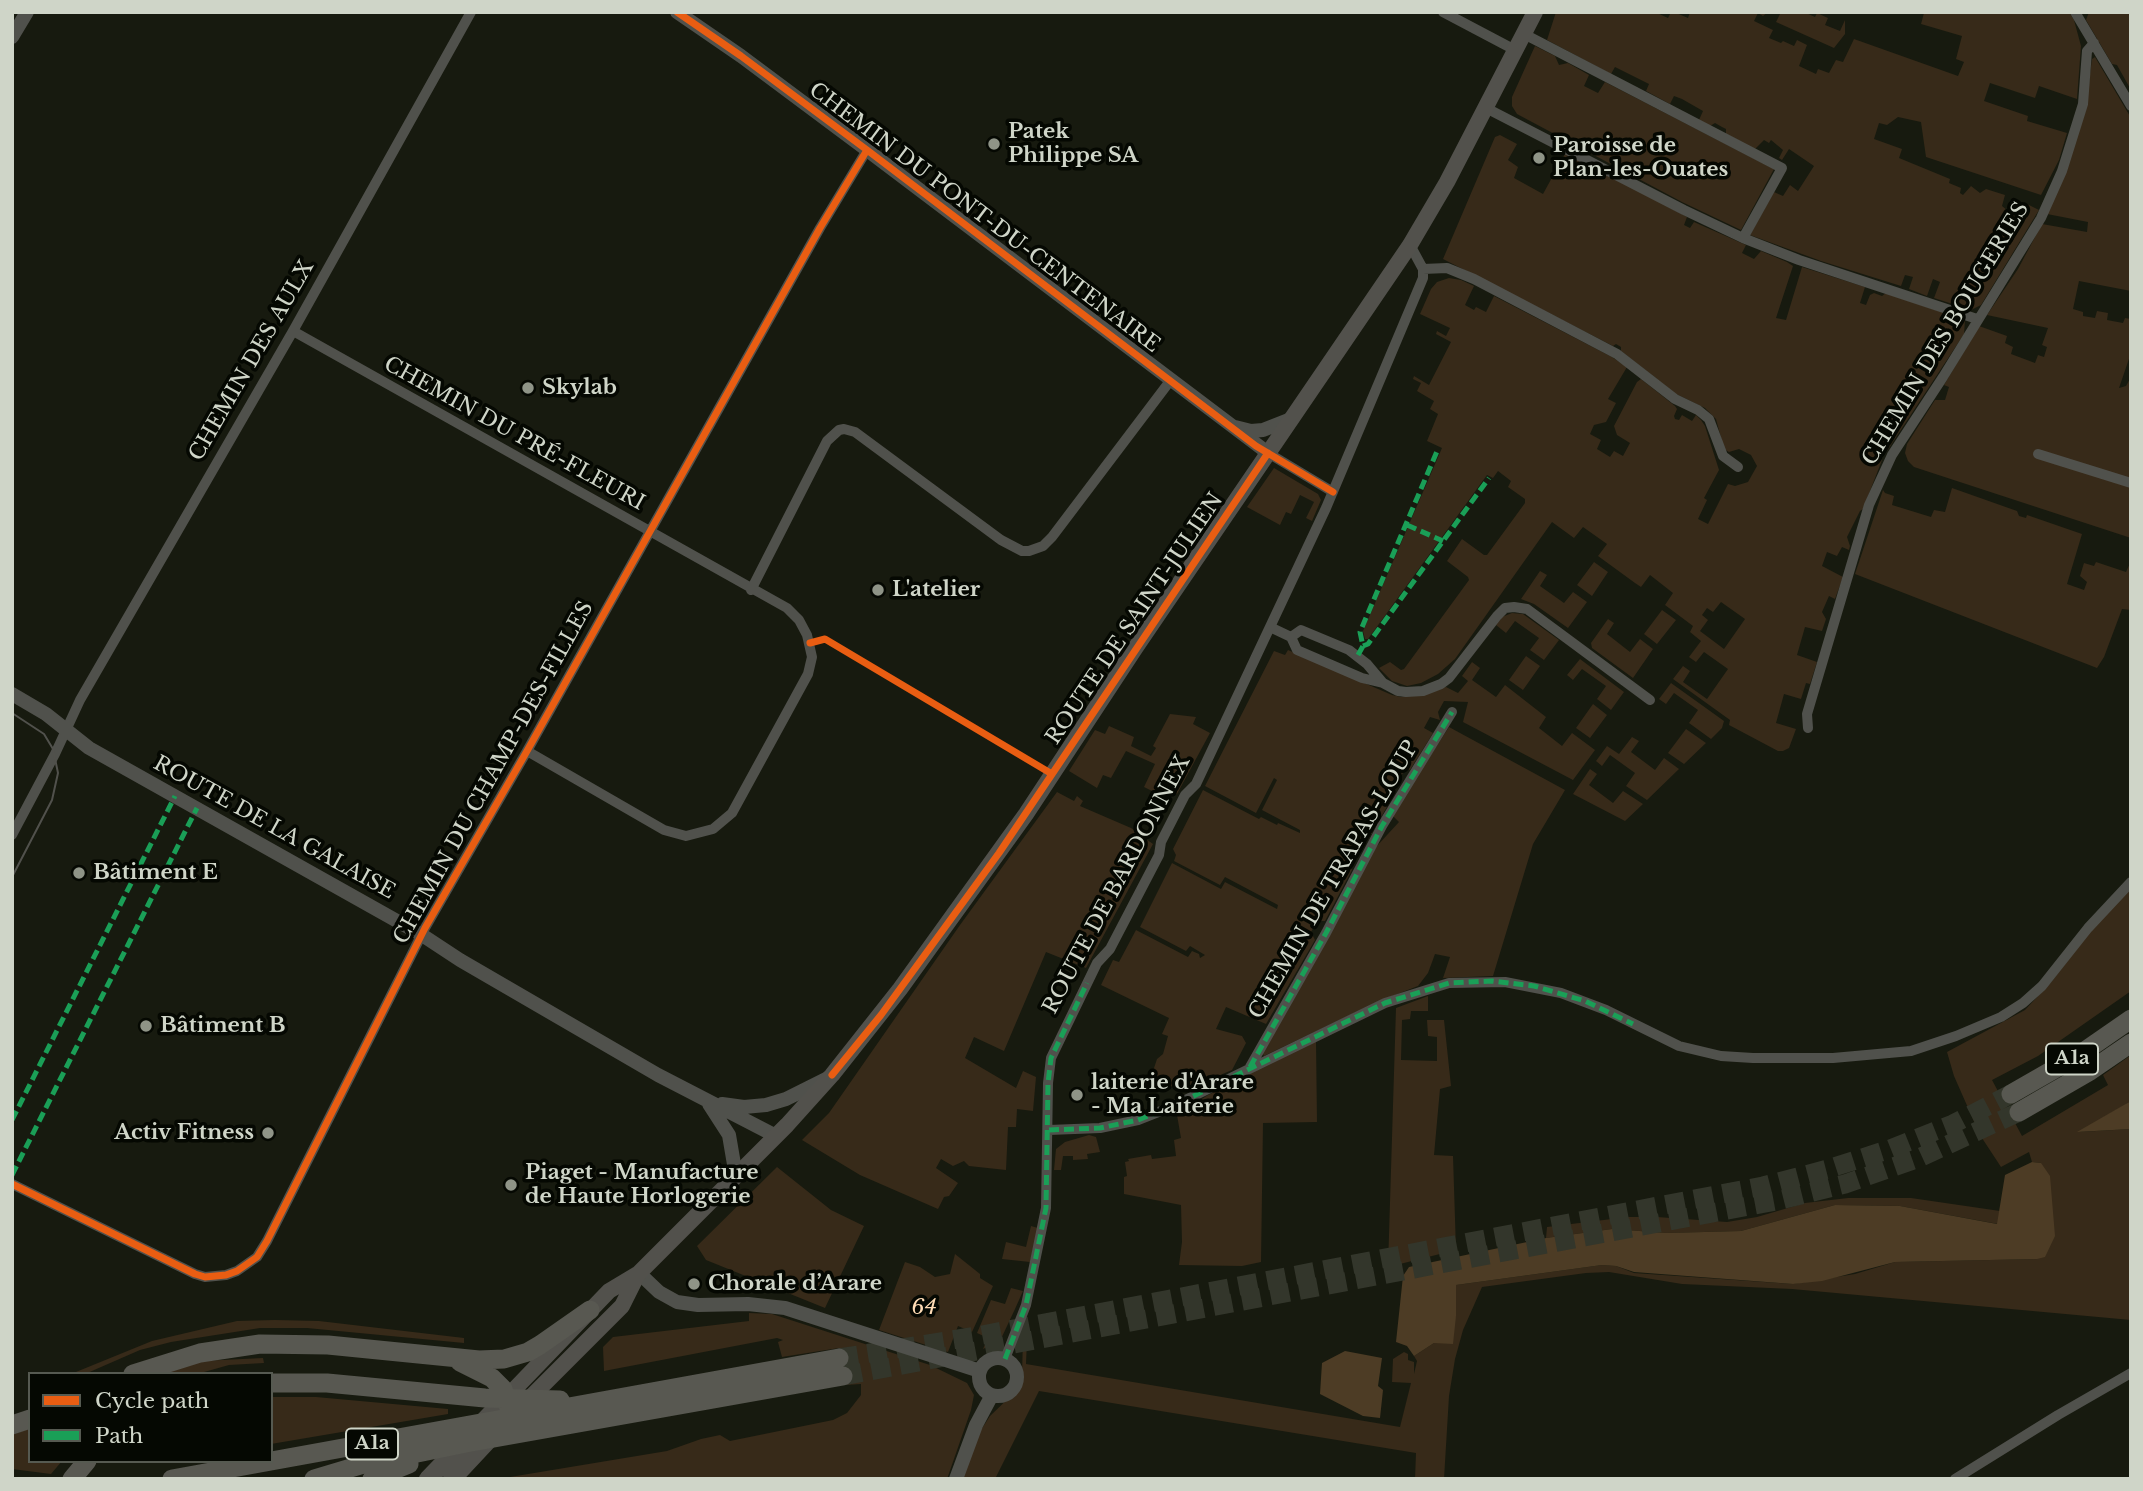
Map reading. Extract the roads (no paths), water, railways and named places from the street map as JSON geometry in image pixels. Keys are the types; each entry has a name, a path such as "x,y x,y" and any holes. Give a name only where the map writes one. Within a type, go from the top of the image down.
{"highway":[{"name":"A1a","path":"2011,1094 2079,1055 2131,1019"},
{"name":"A1a","path":"2019,1112 2090,1071 2131,1043"},
{"path":"139,1372 200,1353 260,1344 328,1345 479,1360 515,1356 540,1345 590,1310"},
{"path":"436,1355 463,1362 489,1377 503,1389 507,1397 509,1419"},
{"name":"A1a","path":"273,1460 597,1401 841,1367 364,1464 314,1479"},
{"name":"A1a","path":"273,1383 327,1382 485,1398 597,1401"},
{"name":"A1a","path":"372,1479 466,1443"},
{"path":"72,1479 86,1463"},
{"name":"A1a","path":"172,1479 259,1463"}],"main road":[{"name":"ROUTE DE SAINT-JULIEN","path":"428,1479 609,1291 639,1273 776,1136 832,1075 881,1015 999,853 1410,245 1447,182 1535,12"},
{"name":"ROUTE DE SAINT-JULIEN","path":"452,1479 622,1306 639,1273"}],"street":[{"path":"12,37 27,12"},
{"name":"CHEMIN DES AULX","path":"12,835 120,630 293,331 471,12"},
{"name":"CHEMIN DU PONT-DU-CENTENAIRE","path":"677,12 867,150 1170,382 1268,453"},
{"path":"1443,12 1516,50"},
{"path":"2075,12 2131,106"},
{"path":"1524,34 1782,168 1743,238"},
{"name":"CHEMIN DES BOUGERIES","path":"1808,728 1807,714 1870,505 1892,455 2041,218 2062,171 2083,104 2088,48 2094,43"},
{"path":"1486,108 1743,238 1798,260 1977,319"},
{"name":"CHEMIN DU CHAMP-DES-FILLES","path":"12,1184 183,1270 205,1277 237,1271 257,1257 268,1241 422,935 820,228 867,150"},
{"path":"1410,245 1423,269 1447,268 1617,354 1675,399 1698,410 1709,419 1723,456 1738,467"},
{"name":"ROUTE DE BARDONNEX","path":"1005,1359 1026,1305 1035,1272 1046,1208 1048,1083 1051,1058 1097,962 1110,948 1159,855 1161,842 1185,795 1196,784 1272,628 1419,288 1423,269"},
{"name":"CHEMIN DU PRÉ-FLEURI","path":"293,331 787,608 799,620 810,643 811,665 801,689 732,813 719,826 692,835 671,833 527,751"},
{"path":"751,590 827,441 839,430 855,432 1001,540 1022,551 1029,551 1043,545 1052,537 1170,382"},
{"name":"CHEMIN DU PONT-DU-CENTENAIRE","path":"1228,425 1251,431 1263,430 1291,419"},
{"path":"1268,453 1333,492"},
{"path":"2038,454 2131,483"},
{"path":"1296,633 1297,650 1398,691 1415,692 1441,684 1449,678 1505,608 1527,609 1650,700"},
{"path":"1272,628 1296,633 1358,656 1383,683"},
{"name":"ROUTE DE LA GALAISE","path":"12,694 46,713 89,748 422,935 460,960 708,1102 776,1136"},
{"name":"CHEMIN DE TRAPAS-LOUP","path":"1250,1067 1326,933 1382,826 1452,712"},
{"path":"1049,1129 1100,1128 1138,1119 1171,1107 1385,1003 1434,986 1470,982 1505,982 1561,993 1595,1005 1679,1046 1721,1056 1833,1058 1911,1051 2001,1017 2023,1003 2042,986 2088,928 2131,882"},
{"path":"708,1102 744,1107 766,1105 786,1099 832,1075"},
{"path":"708,1102 729,1135 736,1176"},
{"path":"639,1273 659,1292 677,1302 698,1306 748,1304 785,1308 979,1371"},
{"path":"1005,1359 1016,1369 1016,1383 1005,1395 992,1395 980,1384 979,1371 985,1362 1005,1359"},
{"path":"1955,1479 2048,1420 2131,1373"},
{"path":"956,1479 976,1425 992,1395"}],"tunnel":[{"path":"839,1358 977,1336 1763,1186 1890,1149 1953,1124 2011,1094"},
{"path":"843,1376 1781,1200 1845,1184 1919,1158 2019,1112"}],"tram line":[{"path":"12,713 44,734 53,749 58,773 52,800 12,877"}],"place":[{"name":"Patek Philippe SA","path":"994,144"},
{"name":"Paroisse de Plan-les-Ouates","path":"1539,158"},
{"name":"Skylab","path":"528,388"},
{"name":"L'atelier","path":"878,590"},
{"name":"Bâtiment E","path":"79,873"},
{"name":"Bâtiment B","path":"146,1026"},
{"name":"laiterie d'Arare - Ma Laiterie","path":"1077,1095"},
{"name":"Activ Fitness","path":"268,1133"},
{"name":"Piaget - Manufacture de Haute Horlogerie","path":"511,1185"},
{"name":"Chorale d’Arare","path":"694,1284"}],"park label":[{"name":"64","path":"924,1308"}]}
